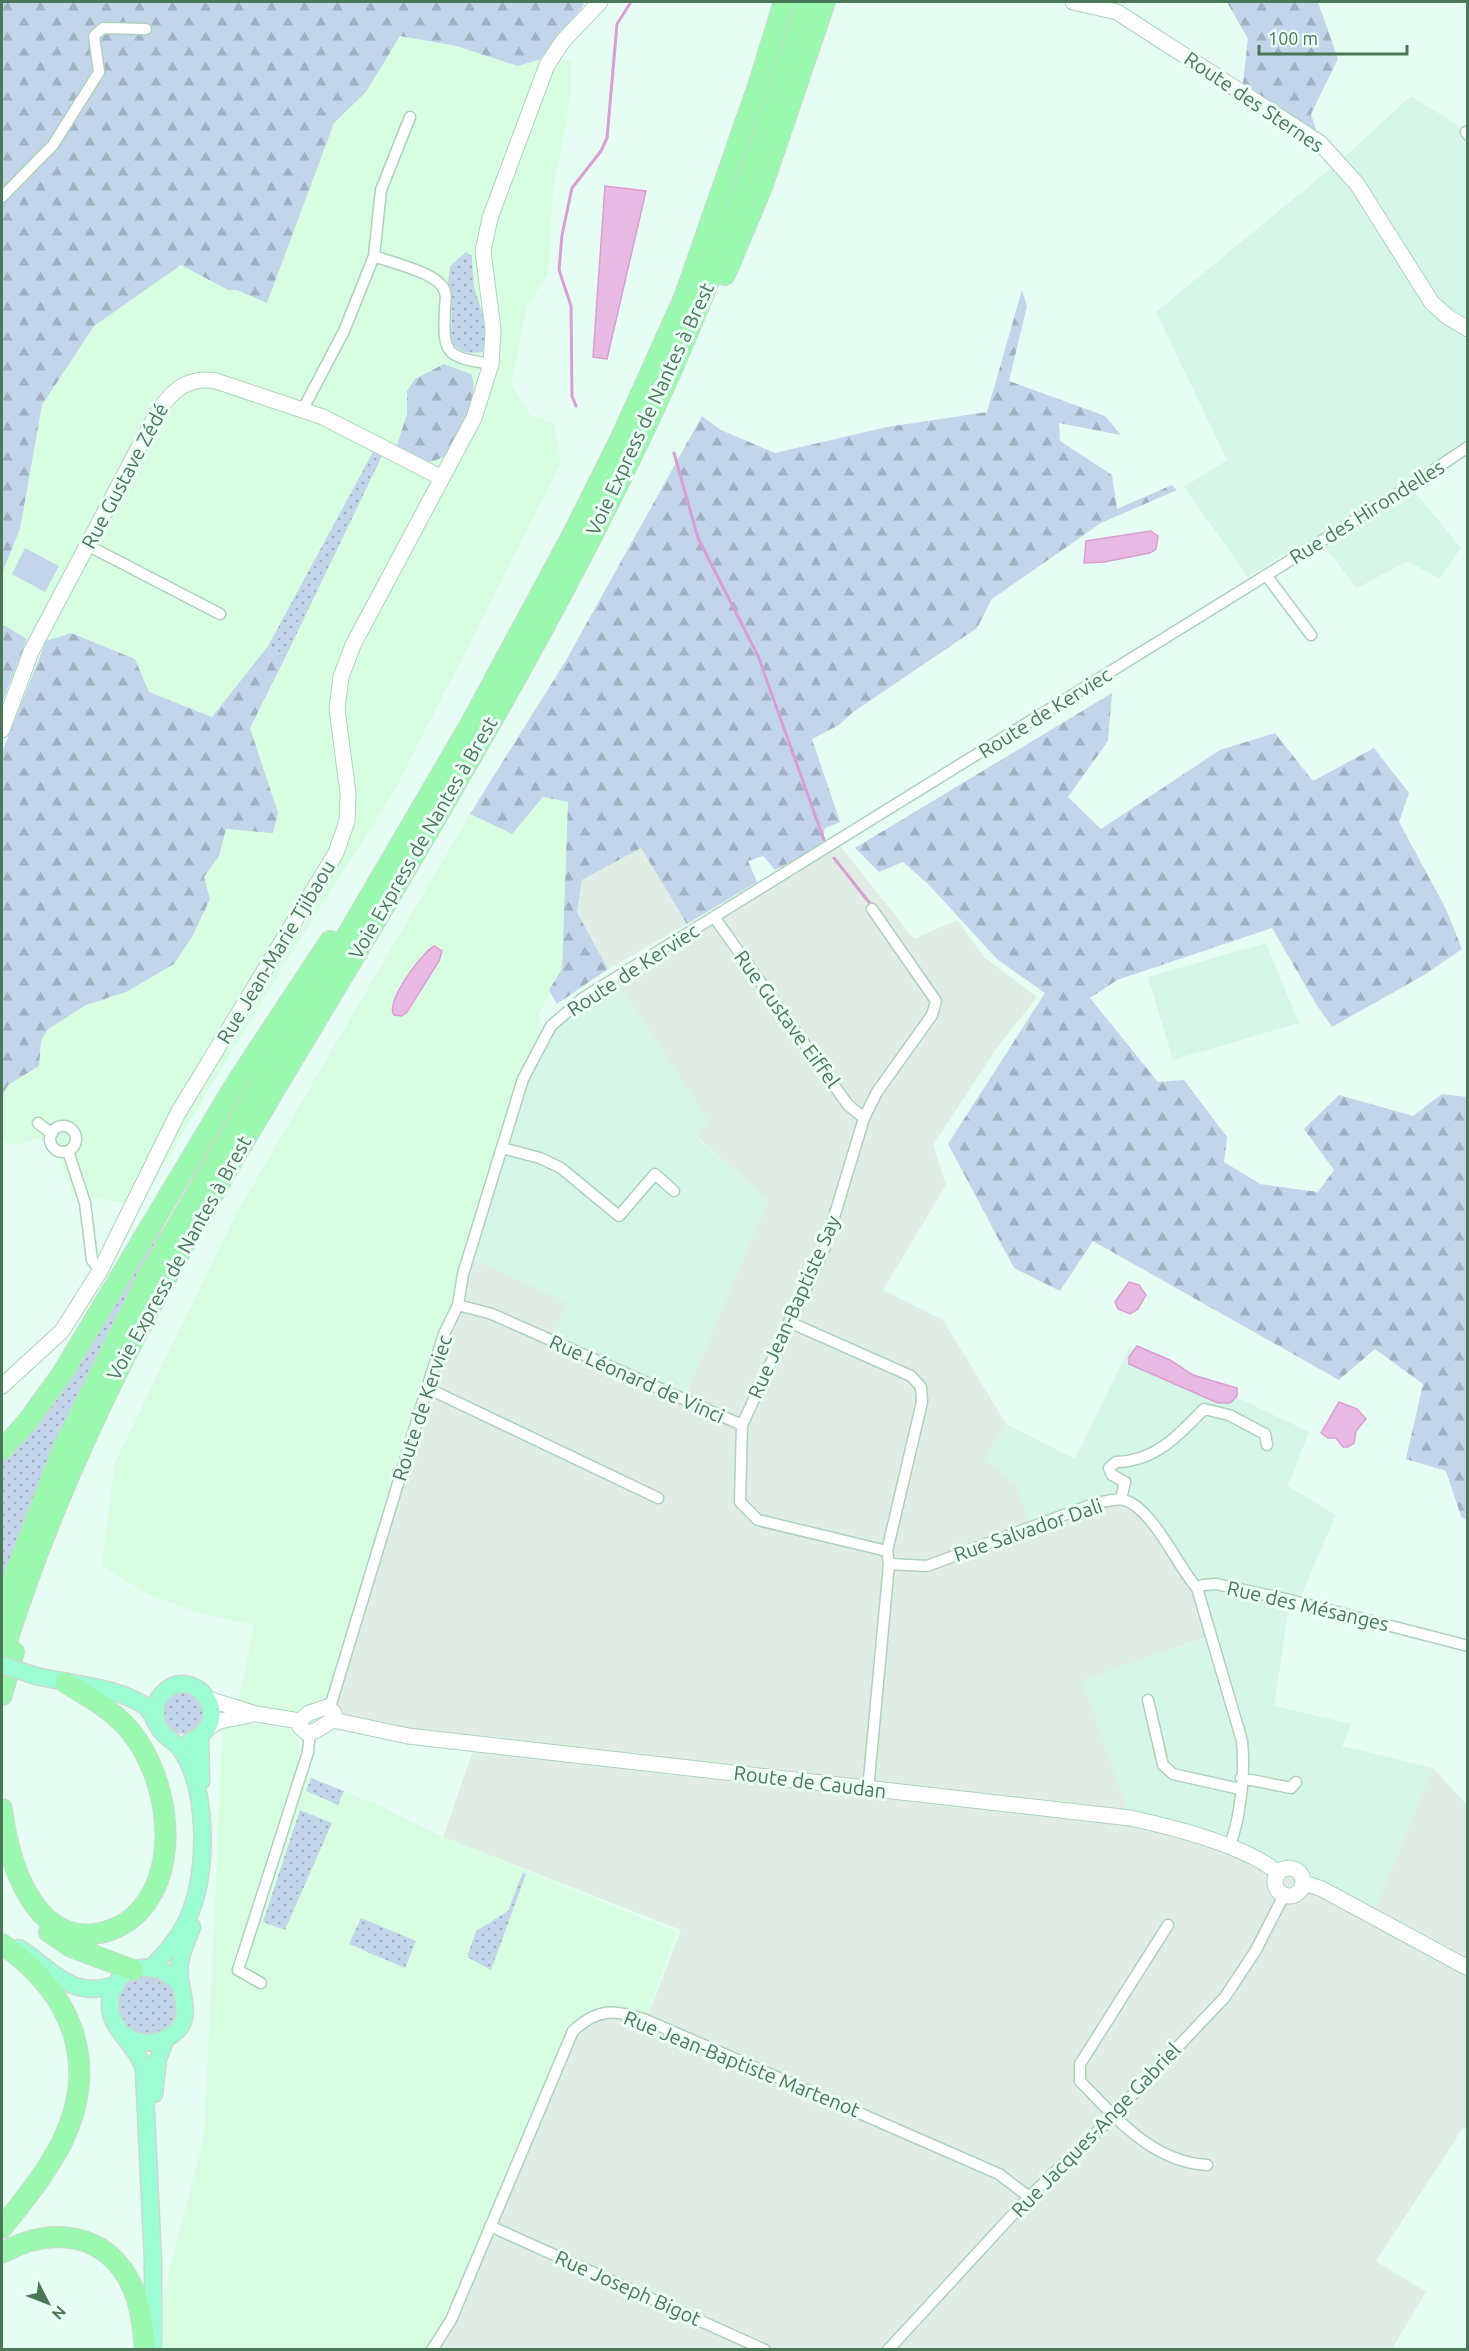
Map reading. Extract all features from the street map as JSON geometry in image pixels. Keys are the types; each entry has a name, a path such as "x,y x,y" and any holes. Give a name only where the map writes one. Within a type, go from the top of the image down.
{"highway":[{"name":"Voie Express de Nantes à Brest","path":"2,1657 52,1516 88,1429 129,1345 203,1208 479,743 576,566 668,379 687,358 740,242 762,187 809,14 825,2"},
{"name":"Voie Express de Nantes à Brest","path":"2,1608 63,1448 148,1276 424,804 564,552 684,298 782,11"},
{"path":"2,1450 28,1421 62,1374 237,1082 405,825 424,804"},
{"path":"2,1695 28,1608 70,1499 123,1381 198,1233 203,1208"},
{"path":"2,1809 6,1840 28,1896 35,1906 60,1928 74,1933 92,1935 111,1931 127,1922 149,1899 161,1866 165,1828 162,1800 155,1775 147,1755 127,1727 111,1711 66,1683"},
{"path":"2,1839 24,1897 49,1932 71,1947 143,1969"},
{"path":"2,1944 33,1968 51,1987 70,2024 79,2066 78,2093 62,2141 38,2182 2,2228"},
{"path":"2,2253 30,2239 57,2235 86,2242 103,2252 125,2273 132,2287 139,2306 145,2349"}],"main road":[{"path":"2,1665 36,1676 113,1693 149,1708 162,1732 172,1739 183,1752 198,1799 202,1858 195,1897 186,1923 143,1969 116,1985 83,1990 70,1985 2,1937"},
{"path":"126,2036 150,2043 166,2038 177,2029 184,2017 186,2002 182,1989 180,1963 201,1899 208,1858 207,1825 198,1761 204,1732 212,1717 208,1699 194,1687 176,1685 165,1691 157,1701 156,1720"},
{"path":"172,1739 185,1741 204,1732"},
{"path":"143,1969 170,1974 182,1989"},
{"path":"116,1985 110,1998 110,2012 116,2026 126,2036 141,2059 144,2070 153,2262 153,2349"},
{"path":"158,2349 160,2308 154,2091 158,2059 166,2038"}],"street":[{"name":"Rue Jean-Marie Tjibaou","path":"2,1386 62,1332 99,1271 178,1113 336,854 347,821 348,793 337,709 341,677 354,645 474,418 491,364 493,330 483,250 490,218 547,65 563,41 600,2"},
{"name":"Route des Sternes","path":"1073,2 1117,12 1320,143 1357,184 1432,303 1467,329"},
{"path":"2,197 53,145 99,72 94,36 103,28 146,29"},
{"path":"303,411 345,331 374,256 381,190 410,117"},
{"path":"374,256 432,278 441,285 446,296 444,341 449,350 455,355 491,364"},
{"name":"Rue Gustave Zédé","path":"2,730 31,652 157,413 172,391 187,383 205,379 323,417 442,478"},
{"name":"Rue des Hirondelles","path":"1266,575 1407,488 1467,447"},
{"path":"87,545 220,614"},
{"path":"1266,575 1311,635"},
{"name":"Route de Kerviec","path":"328,1715 444,1334 458,1305 463,1274 523,1079 551,1026 583,998 1266,575"},
{"name":"Rue Jean-Baptiste Say","path":"741,1425 825,1247 864,1118 877,1092 932,1016 936,1001 872,909"},
{"name":"Rue Gustave Eiffel","path":"714,917 848,1105 864,1118"},
{"path":"38,1122 52,1134"},
{"path":"62,1126 73,1130 76,1142 68,1151 56,1149 51,1142 52,1134 62,1126"},
{"path":"502,1148 540,1158 561,1168 619,1216 655,1174 674,1191"},
{"path":"68,1151 85,1203 93,1260 99,1271"},
{"name":"Rue Léonard de Vinci","path":"458,1305 492,1314 741,1425 740,1502 758,1520 887,1551"},
{"path":"789,1322 911,1376 921,1387 922,1402 887,1551 889,1564 868,1790"},
{"path":"427,1388 658,1498"},
{"path":"1121,1499 1125,1482 1112,1474 1109,1468 1116,1462 1128,1462 1169,1445 1204,1409 1228,1414 1265,1434 1267,1445"},
{"name":"Rue Salvador Dali","path":"889,1564 927,1566 1096,1503 1121,1499 1135,1505 1149,1519 1184,1573 1197,1588"},
{"name":"Rue des Mésanges","path":"1229,1847 1237,1818 1244,1765 1242,1741 1197,1588 1216,1584 1290,1600 1467,1646"},
{"path":"208,1699 256,1714"},
{"path":"1148,1700 1163,1765 1173,1774 1240,1784 1291,1788 1296,1782"},
{"path":"204,1732 220,1721 256,1714 277,1715 307,1725 328,1715"},
{"name":"Route de Caudan","path":"328,1715 408,1736 1130,1818 1157,1824 1229,1847 1266,1863 1278,1873 1286,1868 1295,1869 1302,1874 1304,1883 1322,1889 1467,1968"},
{"path":"261,1983 238,1970 308,1752 307,1725"},
{"path":"1278,1873 1276,1886 1284,1895 1297,1894 1304,1883"},
{"name":"Rue Jacques-Ange Gabriel","path":"888,2349 1029,2197 1113,2115 1225,1997 1256,1950 1284,1895"},
{"path":"1168,1925 1157,1938 1080,2064 1080,2081 1134,2137 1190,2164 1207,2165"},
{"name":"Rue Jean-Baptiste Martenot","path":"432,2349 451,2320 573,2031 588,2017 605,2012 622,2012 646,2020 920,2138 999,2174 1029,2197"},
{"name":"Rue Joseph Bigot","path":"490,2226 765,2349"}],"shaded area":[{"path":"400,35 455,46 518,66 541,59 571,61 571,95 553,191 548,274 527,306 511,385 530,415 554,424 561,463 395,790 290,955 139,1205 73,1195 60,1159 39,1138 14,1145 2,1141 2,1096 8,1085 39,1066 41,1041 47,1030 86,1005 126,992 174,964 192,937 210,899 204,877 219,856 226,829 272,833 278,813 250,728 286,656 268,647 212,717 149,692 135,659 71,633 46,641 27,639 2,624 2,572 20,529 42,405 94,326 181,265 228,290 237,290 267,302 334,123 366,92"},
{"path":"1411,96 1467,131 1467,440 1450,460 1406,481 1461,548 1439,579 1408,561 1357,588 1317,537 1287,558 1284,554 1248,577 1184,487 1227,460 1156,312 1342,159"},
{"path":"605,186 646,191 607,359 593,357"},
{"path":"1151,531 1158,536 1156,549 1150,553 1104,562 1084,563 1086,541"},
{"path":"543,797 568,802 562,969 539,1014 543,1039 533,1057 326,1715 308,1724 256,1714 239,1700 254,1625 197,1612 148,1594 102,1566 115,1462 236,1214 470,814 512,834"},
{"path":"837,842 914,939 957,920 984,957 1037,997 996,1049 933,1145 946,1185 883,1290 943,1320 1006,1424 985,1459 1017,1487 1030,1527 1096,1503 1135,1505 1197,1588 1210,1636 1082,1680 1130,1818 1266,1863 1296,1865 1337,1898 1372,1916 1433,1768 1467,1805 1467,2130 1463,2128 1376,2261 1426,2292 1392,2349 432,2349 441,2338 573,2031 605,2012 646,2020 681,1930 443,1837 474,1748 326,1715 468,1257 566,1302 553,1341 684,1399 768,1200 697,1137 708,1121 615,978"},
{"path":"641,848 687,924 608,969 577,911 582,880"},
{"path":"1266,943 1299,1023 1173,1060 1148,977"},
{"path":"434,946 442,951 439,961 407,1012 402,1016 394,1015 393,1009 399,990 413,968"},
{"path":"615,978 708,1121 697,1138 768,1200 684,1399 553,1341 468,1257 523,1079 551,1026"},
{"path":"1129,1282 1139,1285 1146,1295 1138,1309 1130,1314 1118,1309 1115,1302"},
{"path":"1130,1346 1309,1432 1288,1486 1336,1515 1298,1602 1290,1600 1274,1706 1351,1724 1342,1746 1433,1768 1372,1916 1266,1863 1130,1818 1081,1679 1210,1637 1030,1528 985,1459 1006,1424 1075,1459"},
{"path":"1137,1346 1170,1360 1193,1375 1237,1388 1237,1396 1230,1403 1218,1403 1129,1364 1129,1357"},
{"path":"1339,1402 1357,1409 1366,1419 1356,1431 1354,1443 1348,1447 1343,1447 1336,1438 1328,1438 1321,1433"},
{"path":"248,1723 291,1729 299,1742 300,1755 296,1771 382,1807 443,1837 677,1932 646,2020 432,2349 158,2350 160,2308 204,2137 223,1730 232,1725"}],"green space":[{"path":"2,2 584,2 541,59 518,66 456,46 400,36 366,92 334,123 267,303 237,290 228,290 181,265 94,326 42,405 20,529 2,573"},
{"path":"1227,2 1318,2 1338,59 1311,114 1320,143 1242,90 1248,39"},
{"path":"466,252 472,256 474,286 486,328 482,352 465,352 451,341 452,294 448,283 450,266"},
{"path":"1022,290 1027,306 1009,381 1105,416 1121,435 1059,423 1060,441 1112,475 1117,509 1172,485 1177,490 1101,523 992,599 977,628 852,713 839,725 812,739 840,822 825,828 822,845 775,870 763,856 748,861 757,882 687,924 641,848 582,880 577,912 608,969 557,1004 549,990 562,969 568,802 543,797 512,834 470,814 565,662 702,416 721,430 775,453 887,427 987,412"},
{"path":"444,364 471,374 472,401 465,425 451,451 430,462 396,448 407,414 407,391 415,379"},
{"path":"373,452 382,456 286,656 268,646"},
{"path":"25,548 59,566 45,592 12,574"},
{"path":"2,624 27,639 2,703"},
{"path":"71,633 135,659 149,692 212,717 268,646 286,656 250,728 278,813 273,833 226,829 219,856 204,877 210,899 192,937 174,964 126,992 86,1005 47,1030 41,1041 39,1066 8,1085 2,1096 2,752 46,641"},
{"path":"1112,693 1108,741 1068,797 1101,829 1220,750 1275,733 1313,781 1374,748 1409,793 1399,822 1445,907 1462,949 1424,975 1332,1027 1272,928 1117,980 1090,998 1158,1082 1184,1080 1227,1137 1224,1162 1260,1184 1318,1192 1334,1170 1304,1129 1339,1095 1413,1116 1442,1094 1467,1097 1467,1521 1461,1516 1446,1471 1406,1459 1423,1384 1375,1349 1339,1380 1093,1241 1060,1291 1014,1268 948,1144 1045,993 997,959 929,885 903,862 879,872 855,848"},
{"path":"162,1217 168,1218 108,1332 54,1445 2,1587 2,1459"},
{"path":"183,1692 198,1698 204,1713 198,1728 183,1734 168,1728 162,1713 168,1698"},
{"path":"311,1778 344,1791 338,1805 306,1791"},
{"path":"300,1810 332,1823 285,1930 263,1922"},
{"path":"523,1872 526,1874 491,1970 467,1957 476,1931 508,1911"},
{"path":"361,1918 416,1941 405,1968 349,1944"},
{"path":"142,1975 154,1975 165,1980 173,1988 178,2005 176,2017 165,2030 154,2035 142,2035 131,2030 123,2022 118,2011 118,1999 123,1988 131,1980"}],"waterway":[{"path":"576,406 572,396 571,306 559,270 562,235 572,188 601,151 607,138 617,24 631,2"},
{"path":"674,453 698,538 758,656 824,840"},
{"path":"834,858 872,906"}]}
